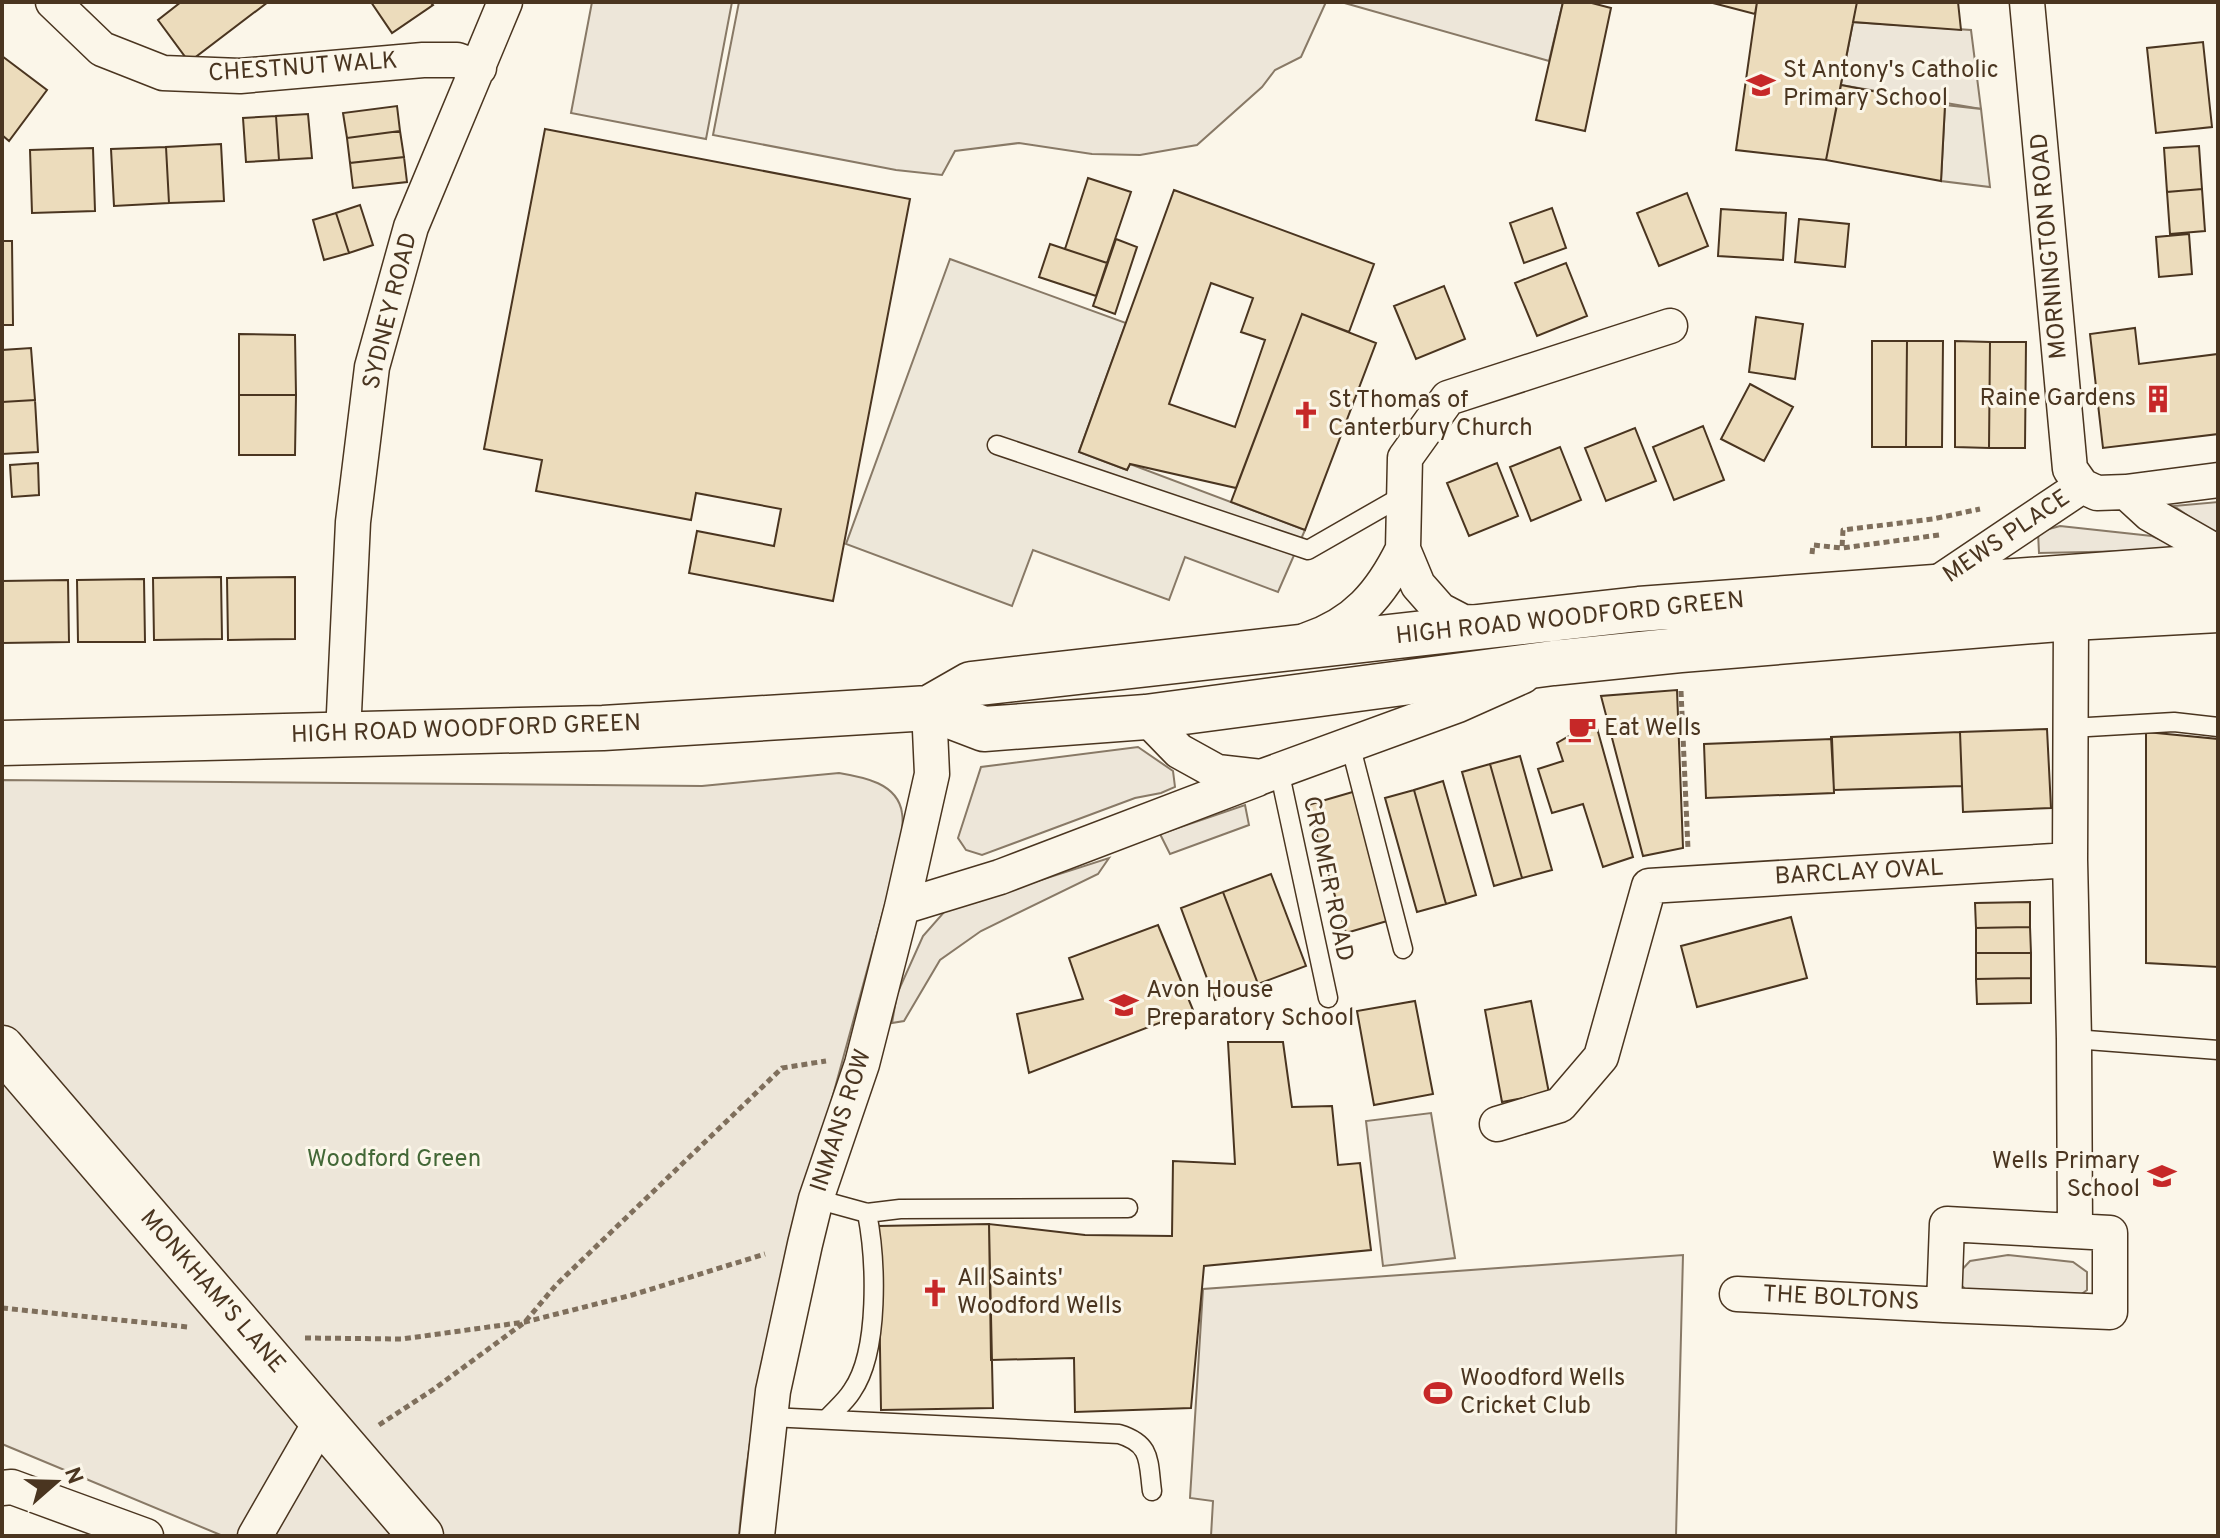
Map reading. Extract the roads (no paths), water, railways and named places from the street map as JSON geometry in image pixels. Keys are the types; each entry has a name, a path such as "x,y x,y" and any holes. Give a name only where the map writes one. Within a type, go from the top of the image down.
{"main road":[{"name":"HIGH ROAD WOODFORD GREEN","path":"929,708 971,684 1639,609 2218,566"},
{"name":"HIGH ROAD WOODFORD GREEN","path":"2,743 603,728 929,708 984,729 1146,717 1553,663 1680,650 2071,618 2218,610"},
{"name":"MONKHAM'S LANE","path":"2,1048 421,1536"}],"street":[{"name":"CHESTNUT WALK","path":"53,2 102,49 163,73 240,76 423,60 457,60 479,68"},
{"name":"SYDNEY ROAD","path":"343,734 353,522 372,367 411,227 505,2"},
{"name":"MORNINGTON ROAD","path":"2027,2 2070,469 2082,486"},
{"path":"1506,625 1463,622 1440,610 1418,585 1403,549 1405,458 1448,398 1670,326"},
{"name":"MEWS PLACE","path":"1933,586 2082,486 2097,493 2126,492 2218,480"},
{"path":"2126,492 2150,514 2218,553"},
{"path":"1276,650 1324,634 1355,616 1388,580 1403,549"},
{"path":"2071,618 2070,860 2075,1231"},
{"path":"902,907 1000,877 1458,705 1553,663"},
{"name":"INMANS ROW","path":"757,1536 773,1391 805,1244 816,1199 862,1064 932,774 929,708"},
{"path":"1146,717 1179,751 1217,772 1270,774"},
{"name":"BARCLAY OVAL","path":"1497,1124 1560,1105 1601,1057 1649,886 2070,860"},
{"path":"1947,1224 2075,1231 2110,1233 2110,1312 1944,1305 1947,1224"},
{"name":"THE BOLTONS","path":"1737,1294 1944,1305"},
{"path":"255,1536 332,1434"},
{"path":"2,1488 12,1487 146,1536"}],"lane":[{"path":"997,445 1308,550 1404,495"},
{"path":"2071,728 2174,722 2218,727"},
{"path":"1350,744 1403,949"},
{"name":"CROMER ROAD","path":"1270,774 1328,998"},
{"path":"2074,1039 2218,1050"},
{"path":"816,1199 867,1213 900,1209 1128,1208"},
{"path":"827,1419 853,1391 866,1352 874,1281 867,1213"},
{"path":"770,1417 1119,1434 1131,1438 1148,1454 1152,1491"}],"place":[{"name":"St Antony's Catholic Primary School","path":"1761,85"},
{"name":"Raine Gardens","path":"2158,399"},
{"name":"St Thomas of Canterbury Church","path":"1306,415"},
{"name":"Eat Wells","path":"1582,729"},
{"name":"Avon House Preparatory School","path":"1124,1005"},
{"name":"Wells Primary School","path":"2162,1176"},
{"name":"All Saints' Woodford Wells","path":"935,1293"},
{"name":"Woodford Wells Cricket Club","path":"1438,1393"}],"park label":[{"name":"Woodford Green","path":"394,1160"}]}
